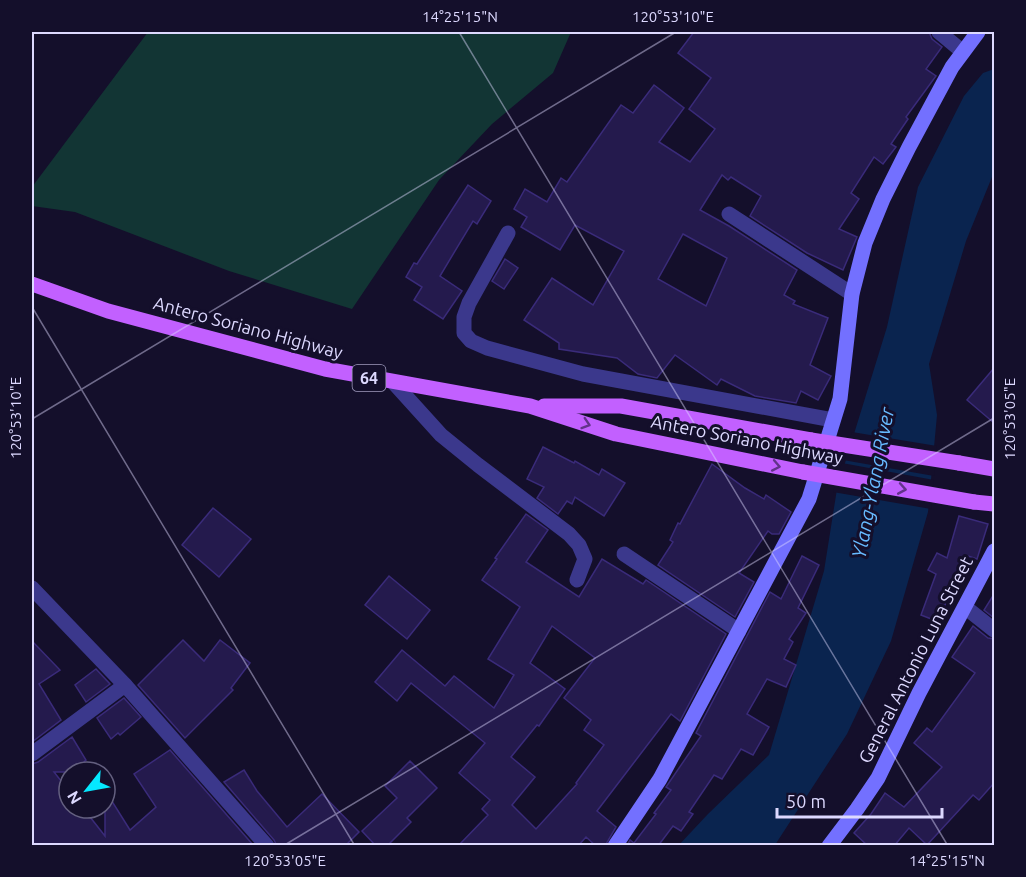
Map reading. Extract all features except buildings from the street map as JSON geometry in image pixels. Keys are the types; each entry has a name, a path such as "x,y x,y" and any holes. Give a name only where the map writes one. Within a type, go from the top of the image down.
{"main road":[{"name":"Antero Soriano Highway","path":"32,284 108,311 261,354 325,369 530,406 616,434 803,472 994,504"},
{"name":"Antero Soriano Highway","path":"530,406 621,406 811,440 994,469"}],"street":[{"path":"939,32 963,52"},
{"path":"615,846 660,779 809,499 840,399 852,294 865,243 883,199 952,67 978,32"},
{"path":"729,214 852,294"},
{"path":"508,233 469,303 464,317 464,333 471,340 487,348 583,374 833,420"},
{"path":"393,382 441,435 569,534 579,545 585,559 577,580"},
{"name":"General Antonio Luna Street","path":"829,846 878,778 919,693 994,551"},
{"path":"624,554 739,631"},
{"path":"32,588 124,685 267,846"},
{"path":"964,608 994,630"},
{"path":"32,754 124,685"}],"green space":[{"path":"148,32 571,32 553,73 492,124 439,180 352,309 229,271 75,212 32,206 32,187"}],"water":[{"name":"Ylang-Ylang River","path":"994,69 994,172 966,241 929,364 937,415 928,512 891,641 847,734 775,845 678,846 769,755 824,571 837,489 887,327 918,187 964,96 983,73"}],"pier":[{"path":"852,432 937,446 934,476 843,460"},
{"path":"842,463 934,480 931,509 833,492"}]}
